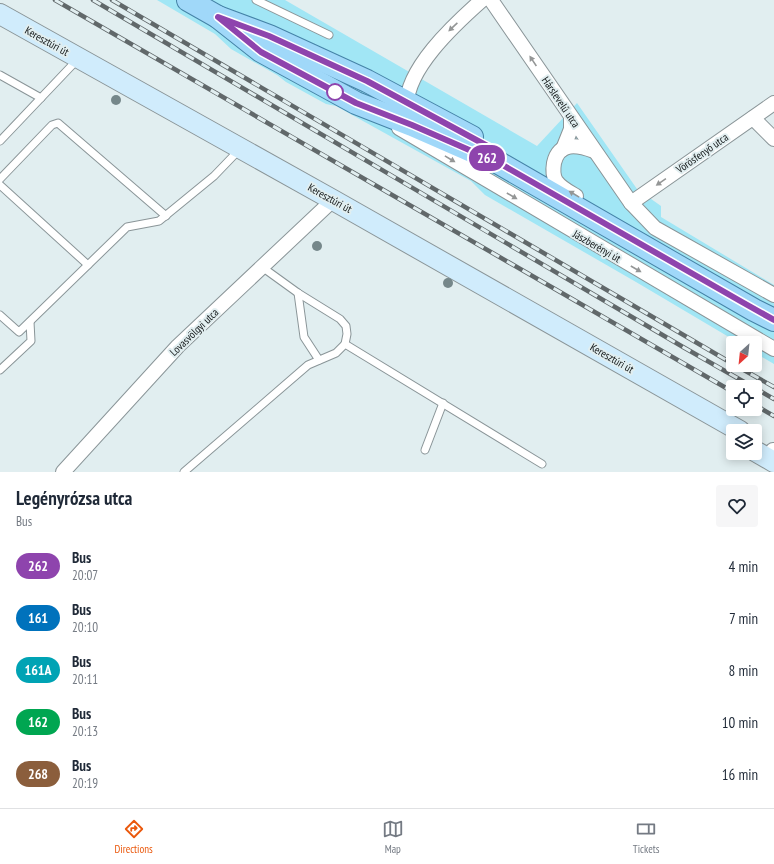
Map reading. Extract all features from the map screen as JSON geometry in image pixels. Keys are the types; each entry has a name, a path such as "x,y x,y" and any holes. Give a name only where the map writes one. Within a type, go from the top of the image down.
{"main road":[{"name":"Jászberényi út","path":"196,2 218,17 261,52 356,103 416,133 499,163 774,320"},
{"name":"Keresztúri út","path":"0,14 241,148 728,424"},
{"name":"Jászberényi út","path":"218,17 269,36 367,81 406,101 493,149 499,163"},
{"name":"Keresztúri út","path":"659,385 708,423 726,434"},
{"path":"762,444 774,450"},
{"path":"762,454 774,462"}],"street":[{"path":"416,133 406,101 416,75 435,46 448,31 482,0"},
{"name":"Hárslevelű utca","path":"491,0 631,203"},
{"name":"Vörösfenyő utca","path":"631,203 774,104"},
{"name":"Jászberényi út","path":"571,117 571,129 563,149 559,153 554,165 554,177 561,186 594,206 613,229"},
{"path":"753,118 774,139"},
{"name":"Jászberényi út","path":"416,133 770,348"},
{"path":"563,149 581,146 594,151"},
{"name":"Lovasvölgyi utca","path":"63,472 178,346 333,200"},
{"path":"631,203 655,228 774,295"}],"lane":[{"path":"256,0 329,35"},
{"path":"0,141 79,58"},
{"path":"0,75 41,98"},
{"path":"0,179 52,125 58,123 166,216"},
{"path":"0,315 19,332 127,227 158,221 166,216 214,176 241,148"},
{"path":"0,185 88,265"},
{"path":"184,472 308,365 336,353 345,344 347,334 346,326 340,319 298,293 262,267"},
{"path":"298,293 304,337 319,360"},
{"path":"0,370 31,341 30,322"},
{"path":"345,344 542,464"},
{"path":"425,450 443,403"}],"shaded area":[{"path":"157,0 285,0 537,146 577,103 637,189 661,206 661,217 774,285 774,364 762,357 762,336 727,336 485,195 471,181 336,106 326,104 286,82 277,75 231,49 215,34"}],"railway":[{"path":"55,0 726,388"},
{"path":"93,0 741,380"},
{"path":"112,0 726,360"},
{"path":"747,372 774,387"},
{"path":"762,392 774,399"},
{"path":"762,409 774,416"}],"bus line":[{"name":"262","path":"493,149 367,81 269,36 218,17 261,52 356,103 412,125 499,163 754,310 774,320"}]}
